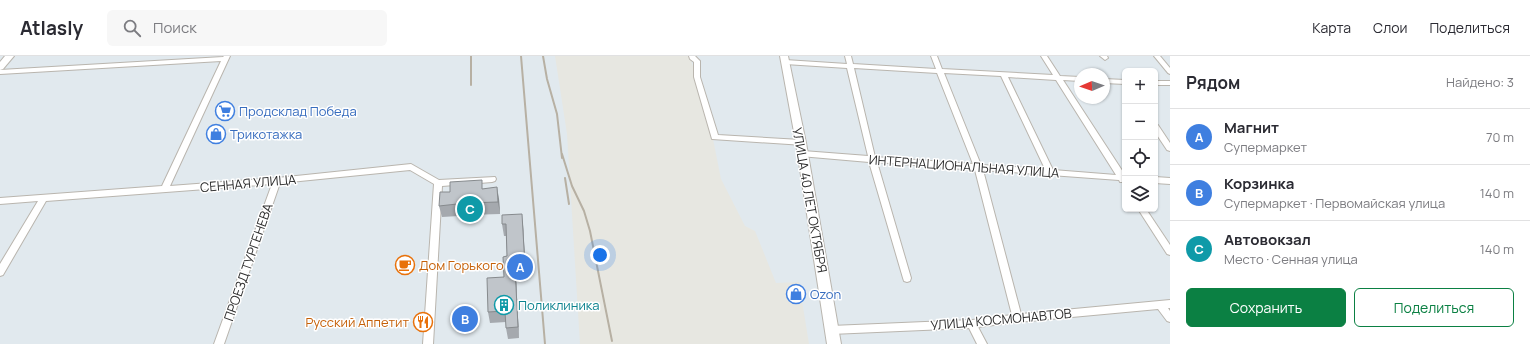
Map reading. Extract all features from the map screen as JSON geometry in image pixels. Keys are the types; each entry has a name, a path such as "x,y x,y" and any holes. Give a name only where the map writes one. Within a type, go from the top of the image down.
{"street":[{"path":"0,67 10,56"},
{"path":"692,56 692,58 697,61 697,77 715,137 801,143"},
{"path":"848,56 872,159 907,278"},
{"path":"934,56 978,166 1018,318"},
{"path":"1044,56 1060,78 1122,177"},
{"path":"1157,56 1170,72"},
{"path":"0,72 227,58 165,189"},
{"path":"785,59 850,66 1074,79"},
{"name":"УЛИЦА 40 ЛЕТ ОКТЯБРЯ","path":"785,59 803,154 834,344"},
{"path":"1003,74 1051,173"},
{"path":"1110,82 1122,83"},
{"path":"1158,83 1170,82"},
{"path":"1158,131 1170,148"},
{"name":"ИНТЕРНАЦИОНАЛЬНАЯ УЛИЦА","path":"803,154 978,166 1122,180"},
{"name":"СЕННАЯ УЛИЦА","path":"0,201 277,181 411,167 438,182"},
{"path":"428,344 438,182 492,179"},
{"path":"1158,180 1170,181"},
{"name":"ПРОЕЗД ТУРГЕНЕВА","path":"219,344 277,181"},
{"path":"0,272 43,199"},
{"path":"1144,212 1170,252"},
{"name":"УЛИЦА КОСМОНАВТОВ","path":"832,330 972,324 1018,318 1170,304"},
{"path":"1160,305 1170,318"},
{"path":"972,324 982,344"}],"shaded area":[{"path":"555,56 690,56 713,139 721,179 745,226 755,231 776,283 799,282 809,344 580,344 567,134"}],"building":[{"path":"482,180 482,189 497,187 498,202 466,203 466,208 457,209 457,204 439,206 440,192 450,192 450,182"},
{"path":"522,214 525,266 515,267 518,327 506,328 505,311 488,312 487,278 504,277 503,257 507,256 506,224 502,224 502,215"}],"railway":[{"path":"471,56 471,85"},
{"path":"521,56 545,344"},
{"path":"543,56 547,79 557,114 562,158"},
{"path":"562,154 572,186 584,211 590,231 612,341"},
{"path":"565,178 569,204"}],"place":[{"name":"Продсклад Победа","path":"225,111"},
{"name":"Трикотажка","path":"216,134"},
{"name":"Автовокзал","path":"470,209"},
{"name":"Дом Горького","path":"405,265"},
{"name":"Магнит","path":"520,267"},
{"name":"Ozon","path":"796,294"},
{"name":"Поликлиника","path":"504,305"},
{"name":"Корзинка","path":"465,319"},
{"name":"Русский Аппетит","path":"423,322"}]}
